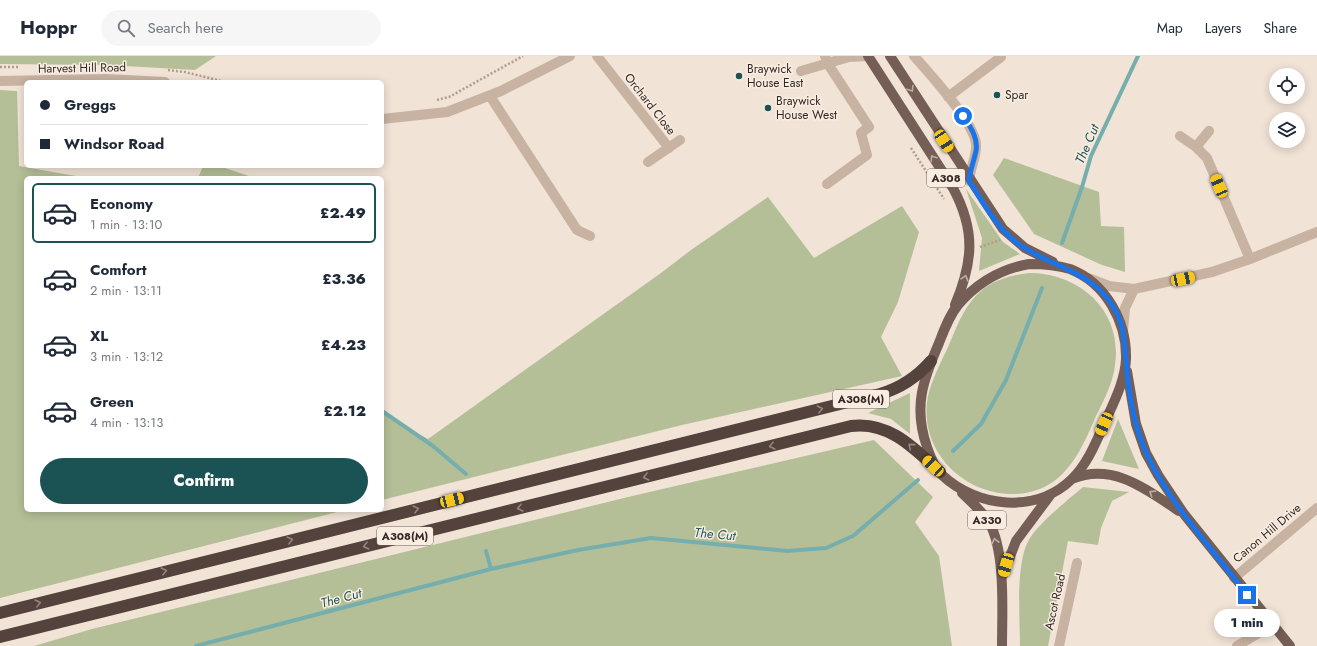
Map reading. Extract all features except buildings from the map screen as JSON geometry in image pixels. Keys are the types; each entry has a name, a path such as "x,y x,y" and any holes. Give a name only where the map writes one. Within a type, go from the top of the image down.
{"highway":[{"name":"A308(M)","path":"0,613 880,394 896,389 911,380 931,361"},
{"name":"A308(M)","path":"0,637 851,426 871,425 889,431 908,444 942,474"}],"main road":[{"name":"A308","path":"868,56 953,188 964,211 970,234 970,255 964,283 951,315"},
{"name":"A308","path":"890,56 969,181 1008,236 1033,253 1075,272"},
{"path":"1126,360 1120,387 1094,447 1072,479 1051,494 1022,502 997,502 967,492 942,474 926,445 920,413 922,387 931,361 951,315 971,292 993,276 1005,270 1029,264 1042,264 1075,272 1088,280 1105,295 1116,312 1123,332 1132,407 1141,440 1158,476 1184,514 1290,646"},
{"path":"1072,479 1087,474 1100,473 1120,476 1137,484 1184,514"},
{"name":"A330","path":"942,474 988,521 995,542 1002,580 1002,646"},
{"name":"A330","path":"1002,580 1016,541 1051,494"}],"street":[{"path":"384,119 446,112 490,96 570,56"},
{"name":"Orchard Close","path":"596,56 669,148"},
{"path":"801,71 827,60 868,56"},
{"path":"914,56 969,124 975,138 976,151 971,167 969,181"},
{"path":"948,97 1001,57"},
{"path":"827,60 869,127 861,133 867,155 827,184"},
{"name":"Harvest Hill Road","path":"71,80 126,80"},
{"name":"Harvest Hill Road","path":"0,82 24,81"},
{"path":"490,96 577,230 590,236"},
{"path":"1196,147 1209,131"},
{"path":"1180,136 1196,147 1207,158 1250,259"},
{"name":"Orchard Close","path":"648,162 680,140"},
{"path":"1075,272 1109,286 1134,289 1198,276 1250,259 1317,232"},
{"path":"1123,332 1125,308 1134,289"},
{"name":"Canon Hill Drive","path":"1234,578 1317,508"},
{"name":"Ascot Road","path":"1059,646 1077,563"},
{"path":"1237,646 1272,625"}],"path":[{"path":"435,101 449,96 523,56"},
{"path":"185,72 217,80"},
{"path":"980,247 1003,239"}],"green space":[{"path":"0,56 216,56 195,70 107,65 0,64"},
{"path":"0,90 17,91 19,166 76,176 24,176 24,512 337,512 0,598"},
{"path":"1004,158 1099,192 1101,226 1124,227 1125,272 1102,265 1034,234 993,175"},
{"path":"202,168 225,168 249,176 199,176"},
{"path":"966,189 1003,242 1020,254 979,271 982,238"},
{"path":"768,197 814,258 902,206 919,232 898,302 881,337 902,376 682,425 384,500 384,415 387,414 409,429 428,439 691,250"},
{"path":"1029,273 1048,275 1065,280 1081,288 1094,299 1105,312 1112,328 1116,346 1115,365 1108,391 1090,431 1075,459 1055,480 1043,488 1028,493 1010,494 991,491 974,485 959,476 946,463 936,449 929,433 927,415 928,396 934,377 959,321 973,299 986,287 996,281"},
{"path":"910,393 910,434 891,419 868,413"},
{"path":"1118,419 1139,469 1102,461"},
{"path":"874,440 933,497 915,522 939,556 952,646 34,646 92,629 628,497"},
{"path":"1083,487 1129,492 1112,501 1101,528 1098,545 1068,541 1048,646 1020,646 1019,590 1022,560 1025,548 1035,531 1055,511"}],"waterway":[{"name":"The Cut","path":"1062,243 1082,187 1091,156 1138,56"},
{"name":"The Cut","path":"953,451 981,424 1006,380 1042,288"},
{"path":"384,412 433,446 466,474"},
{"name":"The Cut","path":"196,646 491,569 578,550 651,538 787,551 826,548 853,536 918,480"},
{"name":"The Cut","path":"486,551 491,569"}],"place":[{"name":"Braywick House East","path":"739,76"},
{"name":"Spar","path":"997,95"},
{"name":"Braywick House West","path":"768,108"}],"route":[{"path":"963,116 969,124 975,138 976,145 969,181 1002,229 1017,243 1033,253 1070,269 1088,280 1105,295 1114,307 1123,332 1132,407 1146,453 1158,476 1184,514 1247,595"}]}
